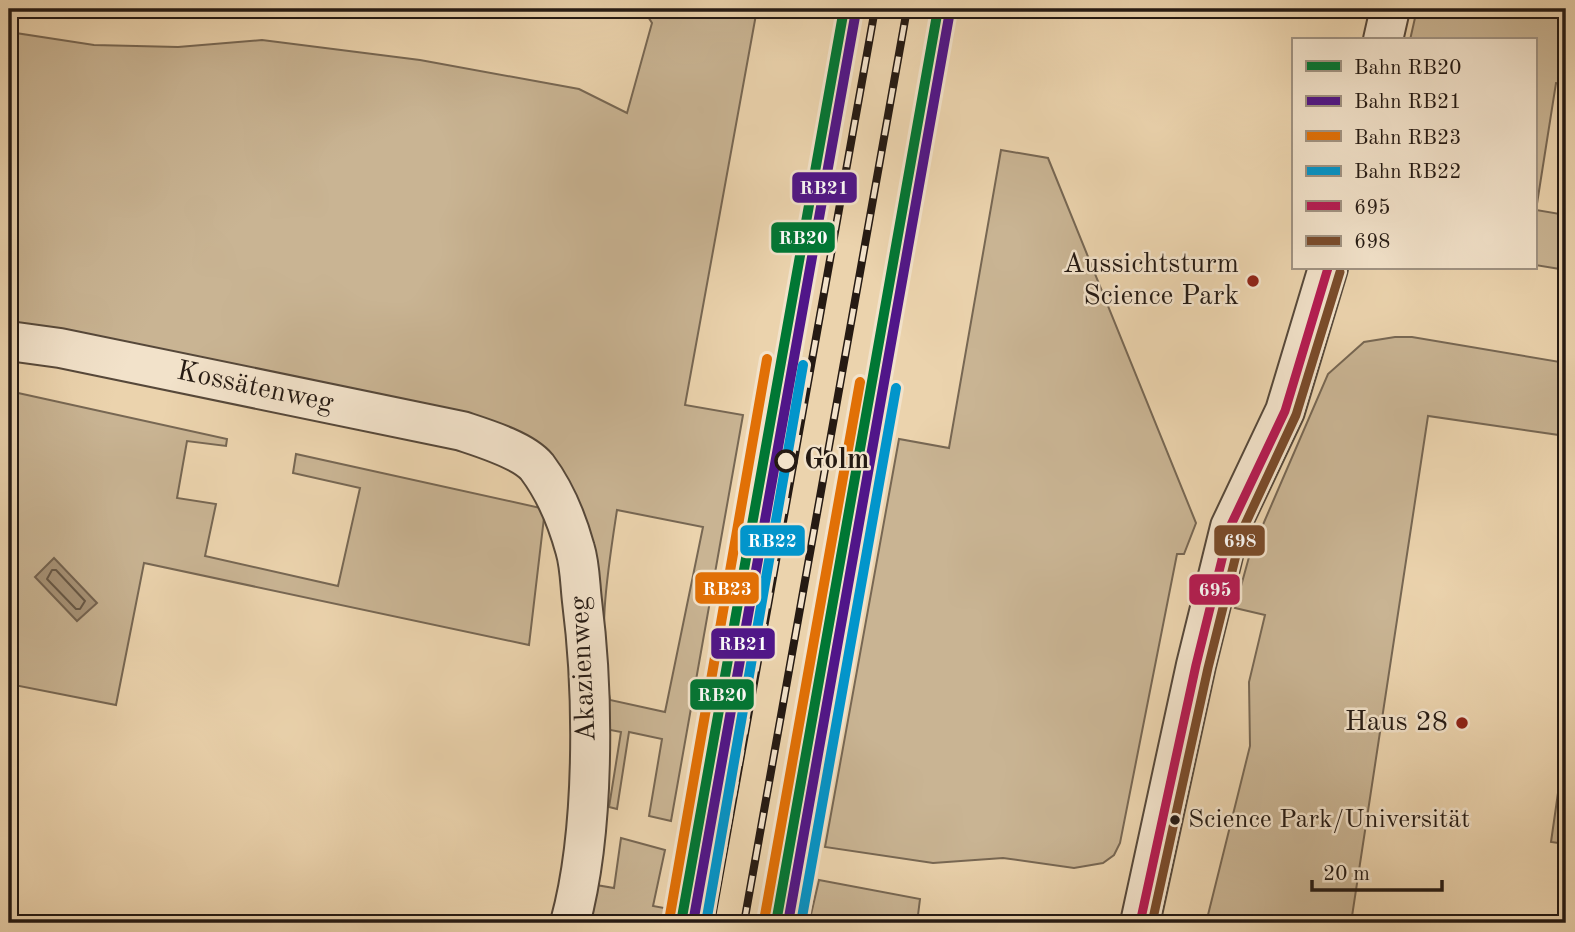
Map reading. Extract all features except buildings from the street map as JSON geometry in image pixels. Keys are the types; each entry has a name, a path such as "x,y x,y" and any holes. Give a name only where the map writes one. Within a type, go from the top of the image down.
{"street":[{"path":"1140,923 1230,527 1285,411 1327,270"},
{"name":"Kossätenweg","path":"9,341 60,348 448,428 499,444"},
{"name":"Akazienweg","path":"499,444 535,465 557,498 576,551 587,636 590,736 583,852 577,899 570,923"}],"shaded area":[{"path":"643,9 757,9 685,405 743,415 671,821 649,816 662,739 629,732 617,809 609,807 621,732 590,726 587,636 535,465 9,341 9,32 94,45 178,47 262,40 420,60 579,89 627,113 652,23","holes":["617,510 703,527 665,712 610,700 604,628"]},
{"path":"1417,9 1566,9 1566,84 1556,83 1536,210 1536,38 1410,38"},
{"path":"1001,150 1048,158 1196,523 1184,554 1177,554 1120,843 1114,855 1103,863 1074,868 1003,858 933,863 825,847 899,439 949,448"},
{"path":"1536,210 1566,215 1566,270 1536,265"},
{"path":"1412,337 1566,363 1566,436 1428,416 1351,923 1206,923 1250,746 1249,682 1265,615 1235,608 1249,557 1328,374 1364,342"},
{"path":"9,391 227,439 226,446 187,441 177,498 216,504 205,556 338,586 360,488 293,473 296,454 545,509 529,645 144,563 116,705 9,684"},
{"path":"1566,737 1566,844 1551,842"},
{"path":"621,838 665,850 653,906 675,910 672,923 589,923 596,885 614,888"},
{"path":"819,880 920,899 917,923 872,923 842,918 841,923 809,923"}],"water":[{"path":"54,558 97,603 77,621 35,577"}],"railway":[{"path":"711,923 875,9"},
{"path":"744,923 907,9"}],"rail line":[{"name":"RB20","path":"681,923 844,9"},
{"name":"RB20","path":"776,923 938,9"},
{"name":"RB21","path":"693,923 856,11"},
{"name":"RB21","path":"788,923 950,11"},
{"name":"RB23","path":"669,921 767,359"},
{"name":"RB22","path":"706,923 803,365"},
{"name":"RB23","path":"764,921 860,382"},
{"name":"RB22","path":"801,923 896,388"}],"transit line":[{"name":"695","path":"1140,923 1196,665 1230,527 1285,411 1327,270"},
{"name":"698","path":"1152,923 1208,668 1242,531 1296,415 1340,272"}],"place":[{"name":"Aussichtsturm Science Park","path":"1253,281"},
{"name":"Golm","path":"786,461"},
{"name":"Haus 28","path":"1462,723"},
{"name":"Science Park/Universität","path":"1175,820"}]}
